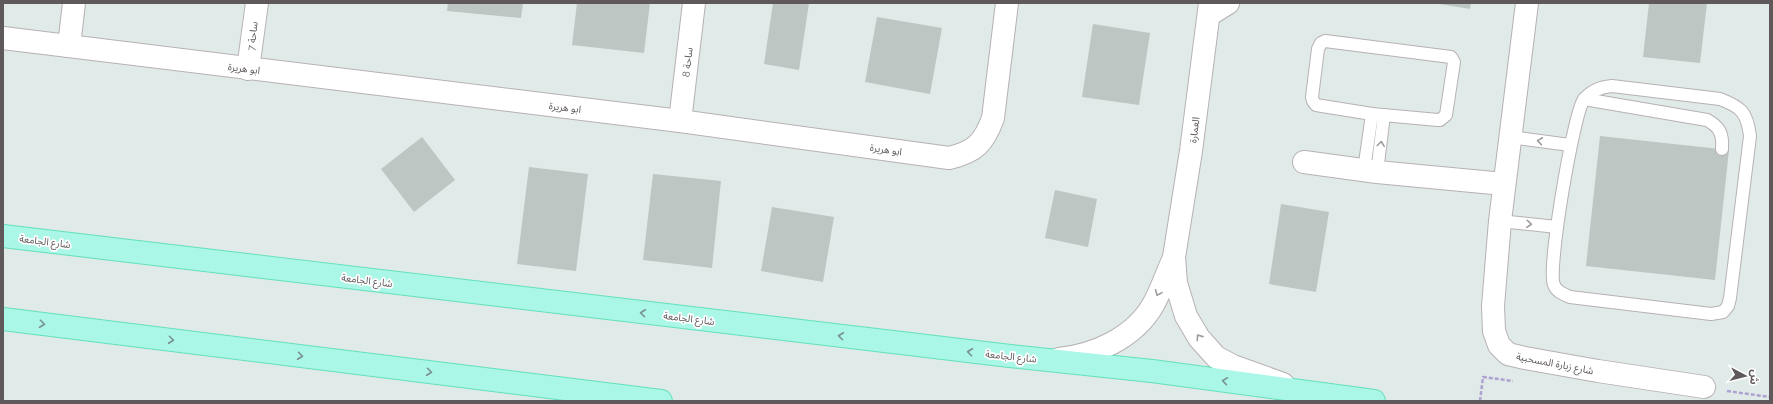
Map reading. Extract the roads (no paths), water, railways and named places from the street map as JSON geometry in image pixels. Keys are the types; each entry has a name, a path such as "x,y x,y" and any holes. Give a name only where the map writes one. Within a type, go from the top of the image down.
{"main road":[{"name":"شارع الجامعة","path":"3,236 1010,356 1152,371 1374,401"},
{"path":"3,319 661,401"}],"street":[{"path":"69,46 74,3"},
{"name":"ساحة 7","path":"248,69 256,3"},
{"name":"ساحة 8","path":"680,121 694,3"},
{"name":"ابو هريرة","path":"3,38 680,121 949,158 965,154 977,145 987,134 993,118 1007,3"},
{"path":"1209,9 1228,3"},
{"name":"شارع زبارة المسحبية","path":"1527,3 1504,184 1493,306 1494,331 1499,345 1508,354 1598,371 1704,387"},
{"name":"العمارة","path":"1209,9 1191,151 1174,257 1176,284 1186,316 1199,338 1216,357 1233,366 1306,392"},
{"path":"1304,162 1371,171 1504,184"},
{"name":"العمارة","path":"1010,356 1050,360 1070,358 1089,353 1121,338 1134,329 1152,306 1174,257"}],"lane":[{"path":"1325,41 1451,57 1454,62 1448,111 1444,118 1438,120 1384,115 1320,106 1314,103 1312,96 1318,49 1321,43 1325,41"},
{"path":"1612,86 1720,99 1735,104 1743,113 1748,123 1750,136 1728,306 1723,312 1711,314 1570,296 1560,293 1554,285 1552,273 1557,227 1570,145 1579,109 1584,100 1593,91 1602,87 1612,86"},
{"path":"1584,100 1707,120 1720,129 1722,149"},
{"path":"1371,171 1372,114"},
{"path":"1371,171 1384,115"},
{"path":"1510,137 1570,145"},
{"path":"1500,221 1557,227"}]}
